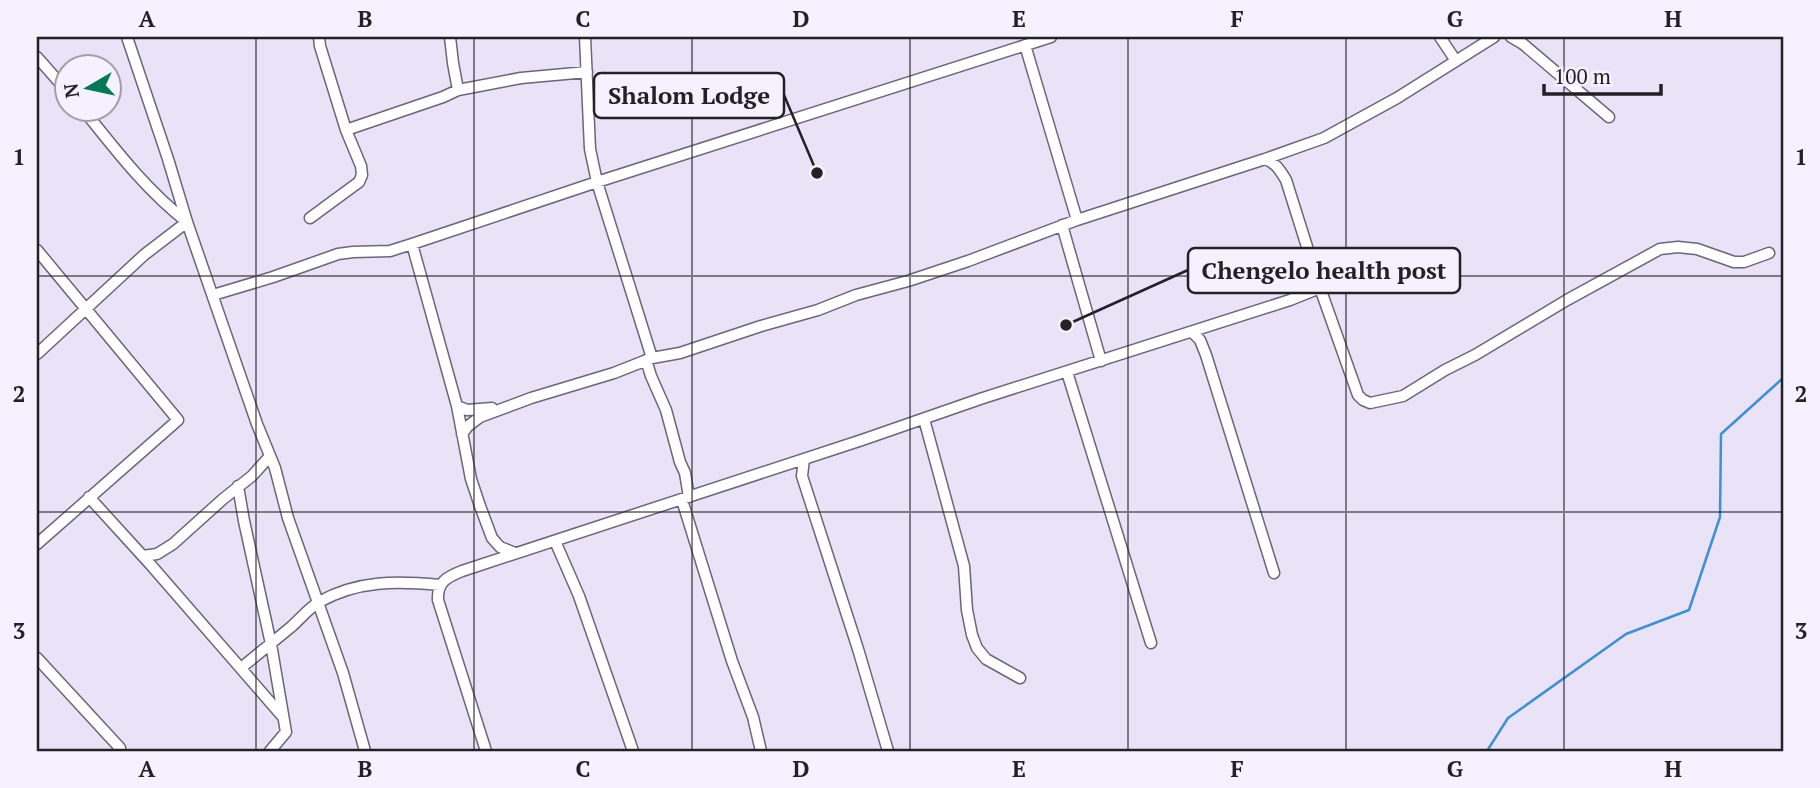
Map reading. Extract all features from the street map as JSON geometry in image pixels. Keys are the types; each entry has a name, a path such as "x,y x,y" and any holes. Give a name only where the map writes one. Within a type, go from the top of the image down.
{"street":[{"path":"127,37 187,222 343,673 365,751"},
{"path":"310,218 359,182 362,175 319,37"},
{"path":"450,37 458,90"},
{"path":"585,37 590,149 597,182 649,359 651,376 666,410 685,473 686,498 732,661 761,751"},
{"path":"213,296 338,254 390,251 1051,37"},
{"path":"1440,37 1456,61"},
{"path":"462,434 474,420 505,407 614,373 649,359 680,353 818,310 856,295 908,281 1062,225 1324,138 1396,98 1494,37"},
{"path":"1511,37 1523,44 1609,117"},
{"path":"1025,45 1077,220"},
{"path":"37,57 52,74"},
{"path":"346,130 458,90 521,78 587,72"},
{"path":"93,122 143,183 187,222"},
{"path":"1265,159 1279,168 1286,180 1358,396 1370,403 1378,403 1412,391 1660,249 1697,248 1734,262 1744,262 1769,253"},
{"path":"37,354 144,255 187,222"},
{"path":"1062,225 1101,361"},
{"path":"412,244 457,406 471,480 492,538 500,547 516,553"},
{"path":"37,250 178,420 37,544"},
{"path":"486,751 438,600 440,585 448,577 1320,288"},
{"path":"1192,332 1206,355 1274,573"},
{"path":"1067,372 1151,643"},
{"path":"457,406 467,410 505,407"},
{"path":"924,419 964,566 972,635 977,648 986,659 1020,678"},
{"path":"143,556 157,554 173,544 253,475 270,456"},
{"path":"804,459 802,475 888,751"},
{"path":"787,465 802,475"},
{"path":"239,486 286,732 270,751"},
{"path":"89,497 283,717"},
{"path":"480,565 488,555 492,538"},
{"path":"555,541 579,596 633,751"},
{"path":"240,668 318,603 376,583 440,585"},
{"path":"37,658 120,748"}],"waterway":[{"path":"1487,751 1508,718 1626,634 1689,610 1720,517 1721,434 1783,378"}],"place":[{"name":"Shalom Lodge","path":"817,173"},
{"name":"Chengelo health post","path":"1066,325"}]}
